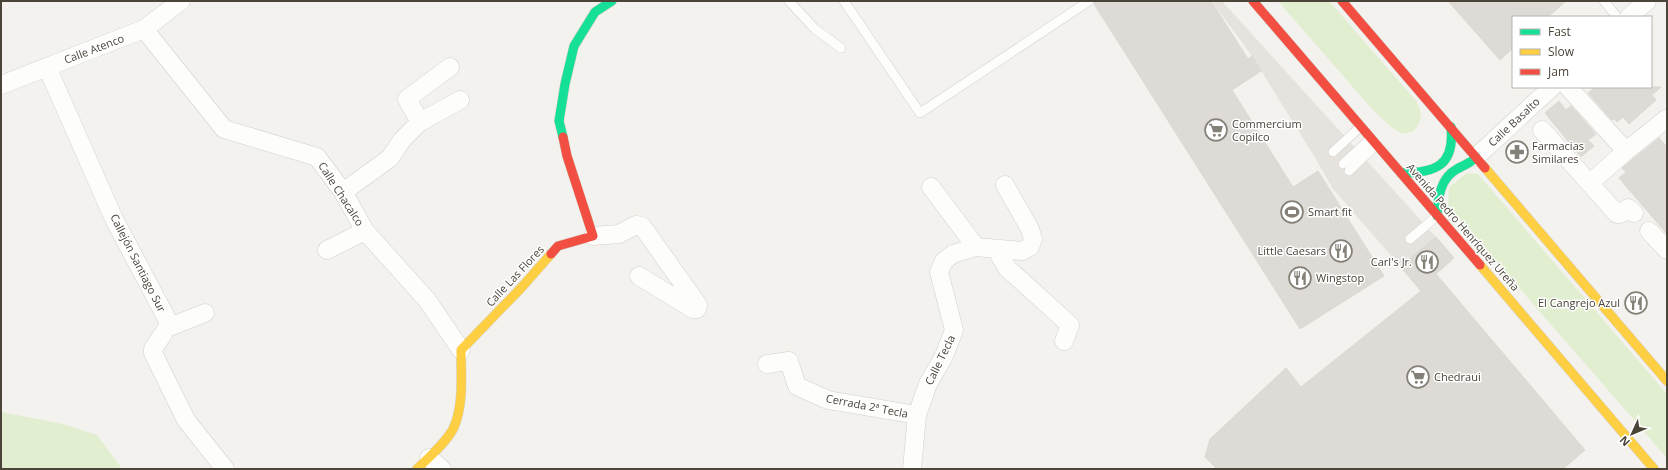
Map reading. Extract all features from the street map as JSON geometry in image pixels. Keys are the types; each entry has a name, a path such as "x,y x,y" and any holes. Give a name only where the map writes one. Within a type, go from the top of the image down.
{"main road":[{"path":"593,236 567,156 559,121 565,84 574,46 595,12 612,1"},
{"name":"Avenida Pedro Henríquez Ureña","path":"1253,1 1654,469"},
{"path":"1342,1 1667,381"},
{"path":"1400,173 1429,171 1442,163 1451,150 1451,127"},
{"path":"1437,216 1438,195 1445,179 1450,173 1471,163 1476,157"},
{"name":"Calle Las Flores","path":"461,350 521,288 558,246 593,236"},
{"path":"429,465 453,428 461,389 461,350"}],"street":[{"name":"Calle Atenco","path":"1,85 144,29 181,1"},
{"path":"1630,16 1647,1"},
{"name":"Calle Chacalco","path":"144,29 224,129 317,157 343,192 365,231 427,300 461,350"},
{"name":"Callejón Santiago Sur","path":"47,67 114,219 168,321 168,328"},
{"path":"420,122 407,99 450,67"},
{"name":"Calle Basalto","path":"1476,157 1551,88"},
{"path":"1569,88 1626,151"},
{"path":"343,192 390,158 402,140 420,122 460,100"},
{"path":"1590,183 1626,151 1666,119 1667,120"},
{"path":"1542,130 1617,214 1620,214 1628,208 1634,213"},
{"name":"Calle Tecla","path":"912,469 917,415 928,384 944,356 954,330 940,272 944,261 953,254 976,247 1022,251 1030,247 1033,239 1030,229 1005,185"},
{"path":"931,187 976,247"},
{"path":"593,236 619,234 636,225 642,226 698,305 697,309 693,309 639,276"},
{"path":"327,250 365,231"},
{"path":"1649,231 1667,250"},
{"path":"998,249 1007,268 1070,325 1064,341"},
{"path":"204,313 168,328 153,349 153,353 186,420 225,469"},
{"name":"Cerrada 2ª Tecla","path":"767,364 789,361 797,386 828,400 917,415"}],"lane":[{"path":"789,1 815,29 842,48"},
{"path":"844,1 920,113 1089,1"},
{"path":"1604,1 1617,16"},
{"path":"1333,152 1360,127"},
{"path":"1343,164 1373,142"},
{"path":"1349,171 1373,142"},
{"path":"1410,239 1437,216"}],"green space":[{"path":"1278,1 1329,1 1417,102 1421,118 1414,131 1402,134 1391,127 1371,108"},
{"path":"1467,173 1478,174 1667,394 1667,458 1448,206 1449,187"},
{"path":"1,412 63,424 97,435 122,469 1,469"}],"shaded area":[{"path":"1216,1 1222,1 1436,237 1400,266 1333,189 1252,56 1213,3"}],"building":[{"name":"Commercium Copilco","path":"1095,1 1211,1 1248,59 1252,56 1261,71 1232,90 1293,187 1318,171 1384,276 1300,329 1094,4"},
{"path":"1448,1 1566,1 1549,16 1512,16 1512,49 1500,60"},
{"path":"1661,87 1652,95 1656,100 1629,124 1623,117 1617,122 1614,119 1612,120 1588,93 1594,88"},
{"path":"1559,101 1566,110 1571,106 1596,134 1588,140 1594,146 1581,157 1545,113"},
{"path":"1659,138 1667,147 1667,234 1619,178 1626,172 1622,168"},
{"name":"Chedraui","path":"1436,237 1454,258 1436,274 1585,450 1563,469 1217,469 1205,457 1210,439 1286,368 1301,387 1421,291 1400,266"}],"traffic: fast":[{"path":"563,137 559,121 565,84 574,46 595,12 612,1"},
{"path":"1401,173 1424,171 1433,169 1440,165 1446,159 1450,151 1451,127"},
{"path":"1437,216 1439,196 1443,183 1451,173 1476,157"}],"traffic: slow":[{"path":"1485,168 1667,381"},
{"path":"417,469 443,444 454,427 461,399 461,350 521,288 551,254"},
{"path":"1480,265 1654,469"}],"traffic: jam":[{"path":"1253,1 1480,265"},
{"path":"1342,1 1485,168"},
{"path":"551,254 558,246 593,236 567,156 563,137"}],"place":[{"name":"Commercium Copilco","path":"1216,130"},
{"name":"Farmacias Similares","path":"1517,152"},
{"name":"Smart fit","path":"1292,212"},
{"name":"Little Caesars","path":"1341,251"},
{"name":"Carl's Jr.","path":"1427,262"},
{"name":"Wingstop","path":"1300,278"},
{"name":"El Cangrejo Azul","path":"1636,303"},
{"name":"Chedraui","path":"1418,377"}]}
